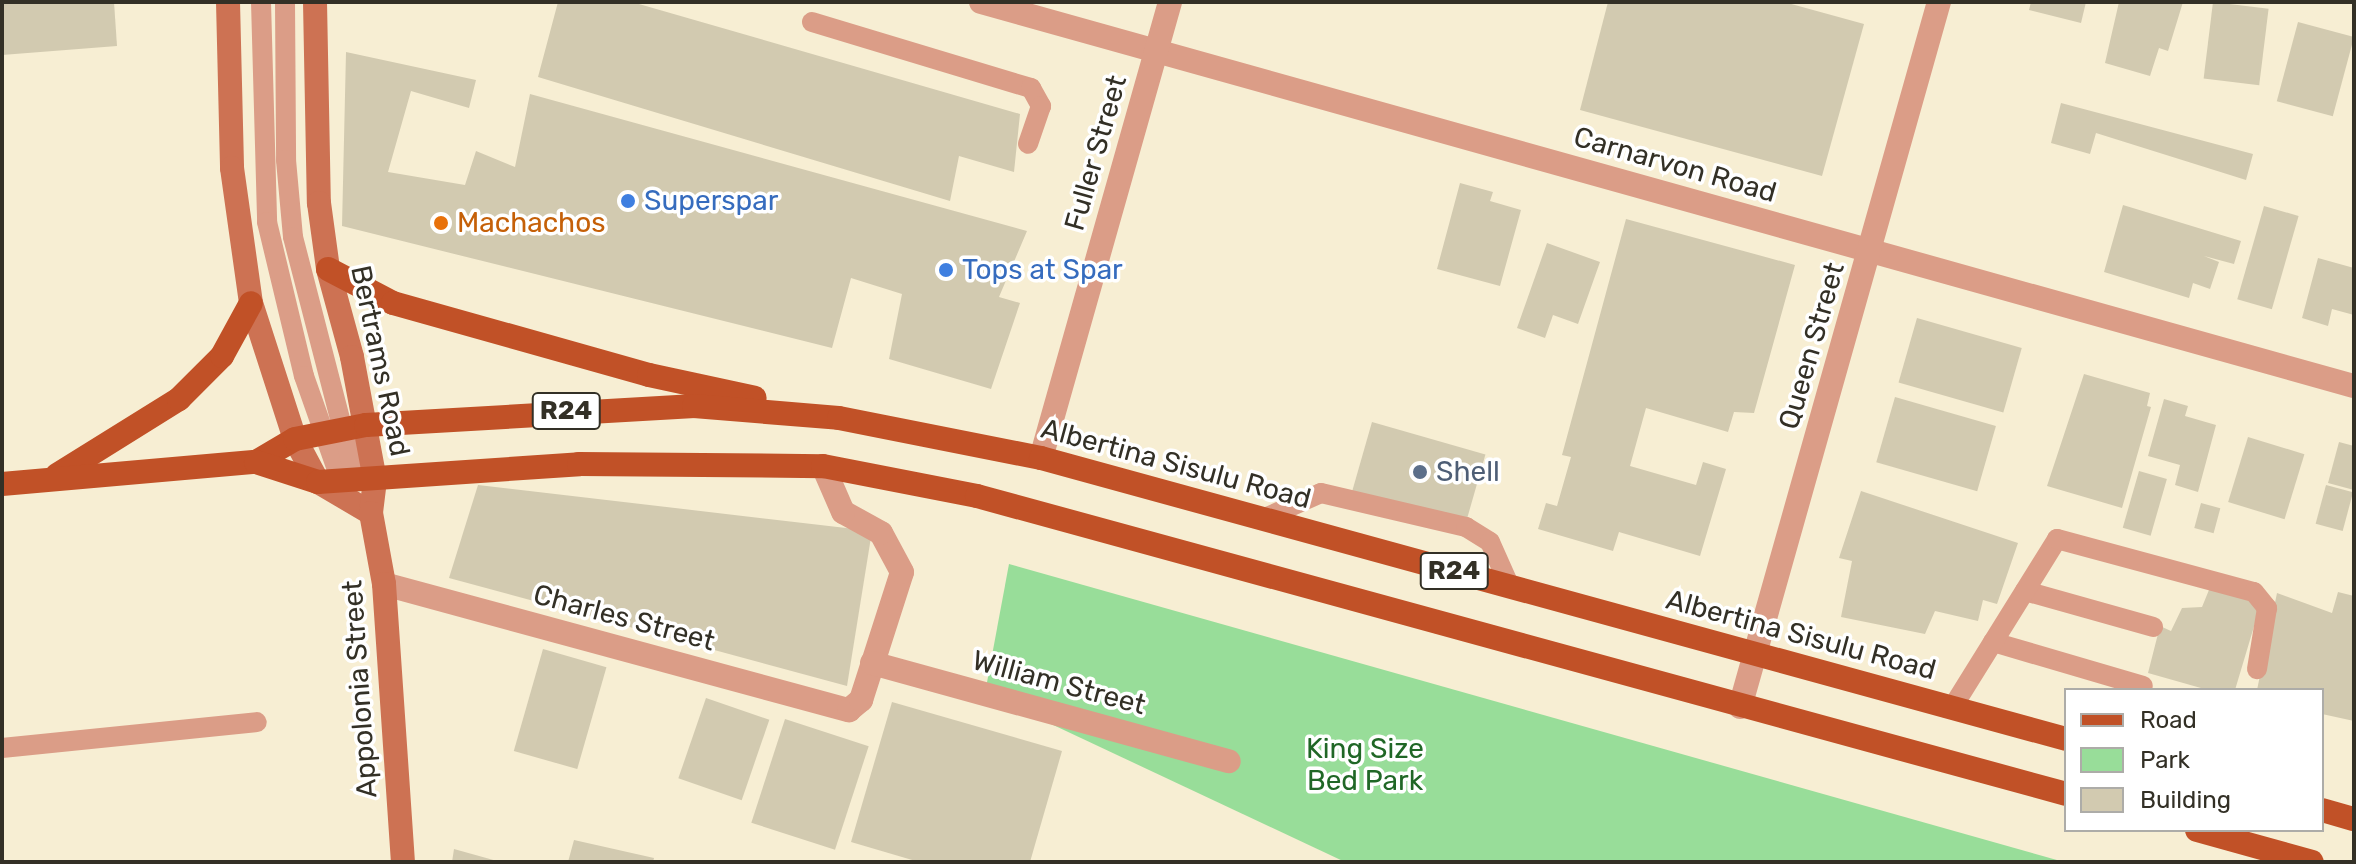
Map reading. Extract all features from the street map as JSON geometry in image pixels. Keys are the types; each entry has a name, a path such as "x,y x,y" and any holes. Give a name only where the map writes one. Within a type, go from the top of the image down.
{"main road":[{"path":"228,2 232,168 251,303 295,439 348,481 371,513"},
{"name":"Bertrams Road","path":"315,2 316,150 348,481 371,513"},
{"path":"328,269 393,303 486,330 839,418"},
{"path":"48,480 153,419 190,389 222,356 251,303"},
{"name":"Albertina Sisulu Road","path":"256,462 295,439 345,429 694,406 839,418 1041,458 2064,738"},
{"name":"Albertina Sisulu Road","path":"2,484 256,462 348,481 610,463 823,466 977,496 2064,793"},
{"name":"Appolonia Street","path":"371,513 384,584 403,862"},
{"path":"2324,811 2354,819"},
{"path":"2204,832 2312,862"}],"street":[{"name":"Carnarvon Road","path":"981,2 2354,386"},
{"name":"Fuller Street","path":"1041,458 1170,2"},
{"name":"Queen Street","path":"1740,707 1939,2"},
{"path":"823,466 843,512 881,533 902,572 872,663"},
{"name":"Charles Street","path":"384,584 849,710 861,700 872,663"},
{"name":"William Street","path":"872,663 1229,761"}],"lane":[{"path":"261,2 267,222 345,429"},
{"path":"285,2 286,160 293,237 307,307 345,429 348,481"},
{"path":"812,22 1031,88 1041,106 1028,144"},
{"path":"1265,518 1321,493 1466,527 1490,542 1510,587"},
{"path":"1952,708 2050,545 2064,538 2254,592 2267,608 2257,669"},
{"path":"2025,591 2153,627"},
{"path":"1993,642 2143,686"},
{"path":"2,748 257,722"}],"green space":[{"name":"King Size Bed Park","path":"1009,564 2064,862 1345,862 985,693"}],"building":[{"path":"2,2 114,2 117,46 2,55"},
{"path":"558,2 632,2 1020,114 1014,172 959,156 950,201 538,77"},
{"path":"1608,2 1784,2 1864,24 1822,176 1580,110"},
{"path":"2031,2 2086,2 2081,23 2029,10"},
{"path":"2119,2 2183,2 2168,51 2159,48 2150,76 2105,63"},
{"path":"2213,2 2269,9 2259,85 2204,78"},
{"path":"2298,22 2354,37 2333,116 2277,101"},
{"path":"346,52 476,80 469,108 411,91 388,172 465,185 476,151 515,167 530,94 1027,231 999,297 1020,303 991,389 889,359 902,294 851,278 832,348 342,226"},
{"path":"2061,103 2253,154 2246,180 2096,133 2090,154 2051,143"},
{"path":"1460,183 1493,192 1490,201 1521,210 1500,286 1437,269"},
{"path":"2123,205 2241,241 2234,264 2204,256 2219,262 2210,289 2193,283 2189,298 2104,272"},
{"path":"2264,206 2299,216 2272,309 2237,299"},
{"path":"1626,219 1795,265 1754,413 1734,412 1728,432 1646,408 1630,466 1696,485 1703,462 1726,469 1700,556 1619,532 1613,551 1538,529 1546,503 1557,506 1571,457 1562,455"},
{"path":"1547,243 1600,262 1578,324 1553,315 1545,338 1517,328"},
{"path":"2318,258 2354,268 2354,315 2332,309 2328,326 2302,318"},
{"path":"1917,318 2022,348 2003,412 1899,382"},
{"path":"2084,374 2150,393 2147,406 2151,407 2122,508 2047,486"},
{"path":"1895,397 1996,426 1977,491 1876,462"},
{"path":"2164,399 2188,406 2185,416 2216,425 2198,492 2175,485 2180,465 2148,456"},
{"path":"1372,422 1485,455 1465,525 1352,492"},
{"path":"2248,437 2304,454 2285,519 2228,502"},
{"path":"2339,442 2354,446 2354,490 2328,483"},
{"path":"2139,471 2167,479 2151,536 2123,528"},
{"path":"478,485 872,531 847,686 449,578"},
{"path":"2326,485 2353,492 2343,531 2316,524"},
{"path":"1861,491 2018,543 1997,604 1983,600 1978,621 1935,611 1925,634 1841,617 1852,561 1839,558"},
{"path":"2201,503 2220,508 2214,533 2194,528"},
{"path":"2211,585 2261,603 2236,688 2201,688 2148,673 2160,626 2171,631 2182,608 2202,607"},
{"path":"2338,592 2354,596 2354,721 2324,714 2324,688 2257,688 2277,593 2332,613"},
{"path":"543,649 606,667 577,769 514,751"},
{"path":"706,698 769,720 742,800 678,778"},
{"path":"892,702 1062,751 1030,862 919,862 851,842"},
{"path":"785,719 869,746 835,850 751,823"},
{"path":"574,840 654,858 653,862 568,862"},
{"path":"454,849 497,861 497,862 452,862"}],"place":[{"name":"Superspar","path":"628,201"},
{"name":"Machachos","path":"441,223"},
{"name":"Tops at Spar","path":"946,270"},
{"name":"Shell","path":"1420,472"}]}
